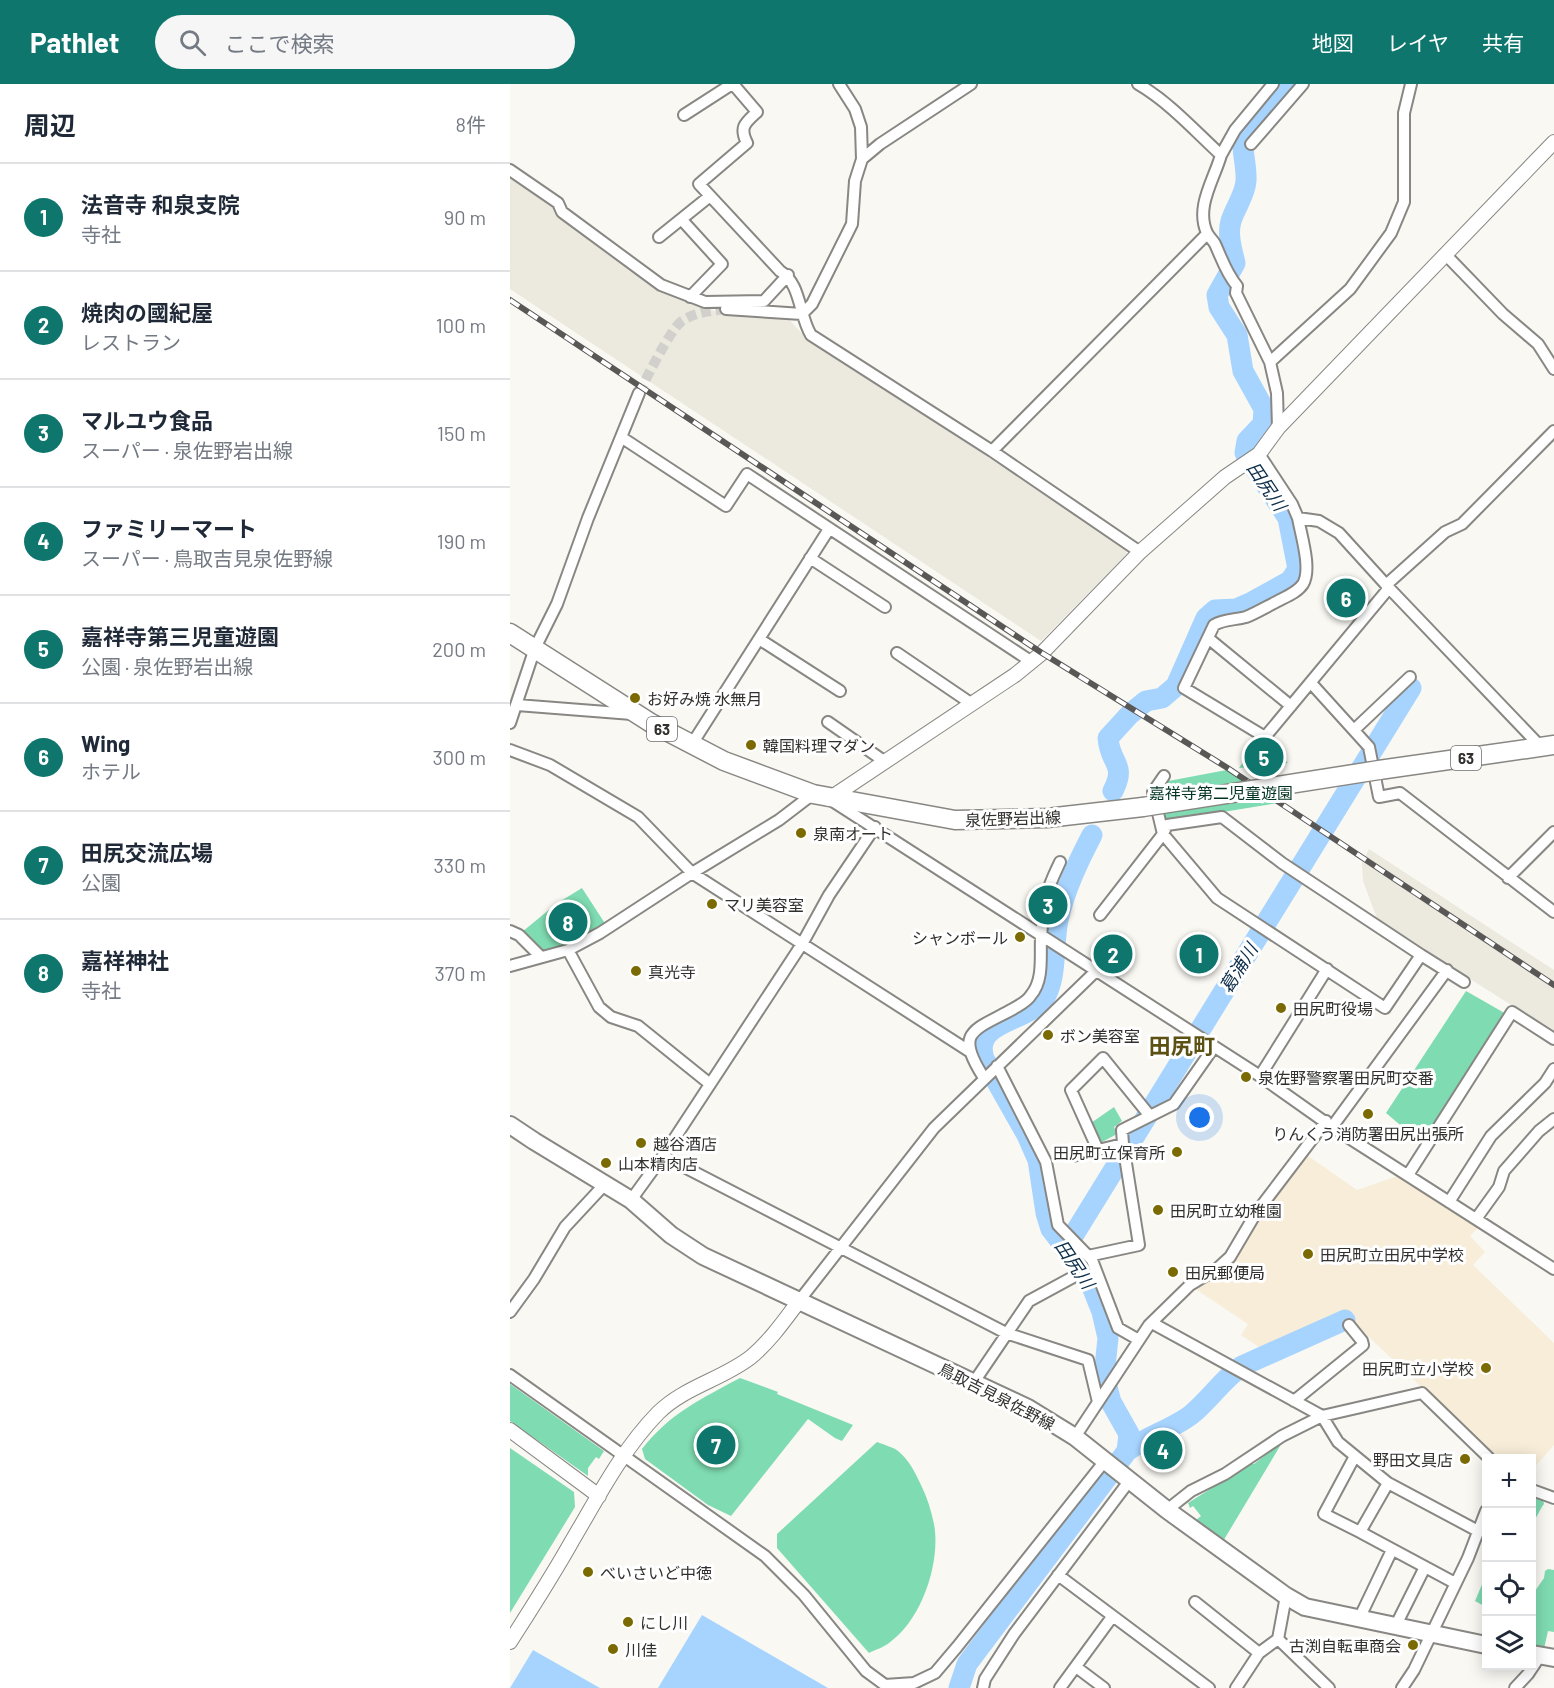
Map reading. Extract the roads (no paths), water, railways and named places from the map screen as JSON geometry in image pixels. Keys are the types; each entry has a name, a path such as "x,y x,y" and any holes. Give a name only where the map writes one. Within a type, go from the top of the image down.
{"main road":[{"name":"泉佐野岩出線","path":"510,633 638,715 724,761 821,796 955,820 1047,818 1143,807 1550,746"},
{"name":"鳥取吉見泉佐野線","path":"510,1125 632,1200 671,1235 703,1256 1028,1408 1075,1437 1167,1510 1286,1596 1305,1607 1482,1645"}],"street":[{"path":"684,115 732,84 756,112 744,124 742,134 747,143 699,184 780,271 788,275 797,295 805,325 811,335 992,452 1140,552"},
{"path":"726,309 802,314 812,304 852,224 855,181 862,159 861,127 855,109 839,84"},
{"path":"862,159 880,144 970,84"},
{"path":"1138,84 1179,116 1221,155"},
{"path":"1273,84 1234,130 1221,155 1205,196 1202,216 1207,234 1214,242 1223,265 1237,286 1236,293 1270,362 1277,393 1278,428"},
{"path":"1251,144 1303,84"},
{"path":"1270,362 1350,290 1391,232 1404,202 1404,113 1411,84"},
{"path":"510,966 568,950 600,933 779,820 884,761 1032,662 1140,552 1204,495 1256,456 1278,428 1554,142"},
{"path":"510,170 558,203 562,212 661,285 690,297 705,302 764,301 788,275"},
{"path":"660,237 710,196"},
{"path":"682,220 722,264 690,297"},
{"path":"992,452 1207,234"},
{"path":"1445,254 1503,314 1538,344 1554,369"},
{"path":"510,723 535,648 556,604 639,393"},
{"path":"1256,456 1292,504 1298,518 1306,573 1302,584 1293,593 1250,615 1221,621 1214,625 1184,688 1265,737 1388,587 1445,532 1462,524 1554,431"},
{"path":"621,437 726,506 747,474 1032,662"},
{"path":"1298,518 1318,521 1339,533 1388,587 1550,746"},
{"path":"692,744 829,529"},
{"path":"810,558 885,607"},
{"path":"1208,638 1291,706"},
{"path":"759,639 840,691"},
{"path":"897,653 972,704"},
{"path":"1354,730 1410,677"},
{"path":"1311,683 1370,747 1379,797 1400,793 1554,912"},
{"path":"517,705 638,715"},
{"path":"828,722 884,761"},
{"path":"510,750 550,765 638,817 692,873 969,1051"},
{"path":"1164,776 1153,792 1163,834 1217,898 1385,1008 1421,956"},
{"path":"821,796 875,827 1554,1269"},
{"path":"1100,915 1163,834 1167,825 1222,817 1282,862 1421,956 1464,982"},
{"path":"632,1200 802,944 829,895 875,827"},
{"path":"1508,878 1554,832"},
{"path":"984,1078 969,1051 970,1036 978,1028 1026,1001 1032,995 1040,975 1041,935 1048,891 1060,862"},
{"path":"510,932 519,935 541,957"},
{"path":"568,950 599,1007 611,1017 638,1026 710,1084"},
{"path":"1260,1076 1327,969"},
{"path":"1075,1437 1152,1323 1190,1284 1218,1268 1230,1257 1256,1213 1425,1002 1447,970"},
{"path":"510,1642 564,1557 623,1455 642,1430 661,1410 682,1395 751,1357 771,1338 840,1246 934,1128 1095,972"},
{"path":"1408,1175 1512,1012 1554,1039"},
{"path":"1088,1256 1138,1245 1122,1130 1174,1104 1214,1047"},
{"path":"1098,1150 1071,1090 1103,1058 1150,1116"},
{"path":"997,1066 1046,1162 1058,1225 1092,1260 1118,1328 1139,1340"},
{"path":"1449,1202 1491,1136 1545,1083 1554,1069"},
{"path":"1476,1219 1499,1187 1504,1171 1539,1131 1554,1119"},
{"path":"1073,1156 1123,1144"},
{"path":"663,1156 1006,1333 1088,1360 1098,1402"},
{"path":"510,1312 534,1279 565,1227 604,1184"},
{"path":"974,1382 1029,1302 1075,1276"},
{"path":"1152,1323 1322,1416 1338,1442 1388,1483 1478,1531"},
{"path":"1294,1401 1308,1387 1363,1345 1349,1325"},
{"path":"510,1375 765,1556 804,1595 866,1671 885,1685 914,1683 935,1673 1105,1463"},
{"path":"1167,1510 1191,1491 1225,1474 1282,1436 1322,1416 1422,1393 1485,1454"},
{"path":"510,1430 599,1496"},
{"path":"1355,1456 1324,1515 1455,1583"},
{"path":"983,1688 985,1679 1014,1634 1126,1477"},
{"path":"1360,1532 1388,1483"},
{"path":"1536,1491 1554,1498"},
{"path":"1402,1688 1431,1635 1482,1521"},
{"path":"1359,1619 1392,1550"},
{"path":"1395,1627 1425,1567"},
{"path":"1058,1575 1209,1688"},
{"path":"1236,1688 1260,1653 1278,1639 1286,1596"},
{"path":"1196,1602 1260,1653"},
{"path":"1060,1688 1112,1617"},
{"path":"1278,1639 1329,1688"},
{"path":"1515,1688 1542,1656"},
{"path":"1076,1667 1104,1688"}],"water":[{"path":"702,1615 828,1688 658,1688"},
{"path":"533,1650 600,1688 510,1688"}],"waterway":[{"name":"田尻川","path":"1113,791 1117,782 1118,769 1109,747 1108,738 1130,714 1146,701 1162,698 1176,686 1206,618 1215,610 1236,609 1252,602 1290,581 1298,569 1288,518 1245,453 1247,441 1263,424 1264,409 1243,371 1237,335 1219,307 1217,295 1235,263 1230,232 1231,221 1246,181 1243,134 1288,84"},
{"name":"葛浦川","path":"1065,1249 1411,688"},
{"name":"田尻川","path":"959,1688 967,1664 1127,1451 1129,1434 1111,1402 1104,1376 1108,1338 1102,1312 1089,1279 1051,1229 1046,1213 1038,1160 1027,1135 984,1059 982,1046 993,1029 1037,1006 1045,997 1051,980 1056,929 1064,897 1092,835"},
{"path":"1127,1451 1192,1414 1242,1366 1345,1320"}],"tunnel":[{"path":"639,393 659,354 682,321 698,314 726,309"}],"railway":[{"path":"510,300 1042,653 1226,767 1554,985"}],"place":[{"name":"Wing","path":"1346,598"},
{"name":"お好み焼 水無月","path":"635,698"},
{"name":"韓国料理マダン","path":"751,745"},
{"name":"嘉祥寺第三児童遊園","path":"1264,757"},
{"name":"泉南オート","path":"801,833"},
{"name":"マリ美容室","path":"712,904"},
{"name":"マルユウ食品","path":"1048,905"},
{"name":"嘉祥神社","path":"568,922"},
{"name":"シャンボール","path":"1020,937"},
{"name":"焼肉の國紀屋","path":"1113,954"},
{"name":"法音寺 和泉支院","path":"1199,954"},
{"name":"真光寺","path":"636,971"},
{"name":"田尻町役場","path":"1281,1008"},
{"name":"ボン美容室","path":"1048,1035"},
{"name":"泉佐野警察署田尻町交番","path":"1246,1077"},
{"name":"りんくう消防署田尻出張所","path":"1368,1114"},
{"name":"越谷酒店","path":"641,1143"},
{"name":"田尻町立保育所","path":"1177,1152"},
{"name":"山本精肉店","path":"606,1163"},
{"name":"田尻町立幼稚園","path":"1158,1210"},
{"name":"田尻町立田尻中学校","path":"1308,1254"},
{"name":"田尻郵便局","path":"1173,1272"},
{"name":"田尻町立小学校","path":"1486,1368"},
{"name":"田尻交流広場","path":"716,1445"},
{"name":"ファミリーマート","path":"1163,1450"},
{"name":"野田文具店","path":"1465,1459"},
{"name":"べいさいど中徳","path":"588,1572"},
{"name":"にし川","path":"628,1622"},
{"name":"古渕自転車商会","path":"1413,1645"},
{"name":"川佳","path":"613,1649"}],"district":[{"name":"田尻町","path":"1182,1045"}],"park label":[{"name":"嘉祥寺第二児童遊園","path":"1221,792"}]}
